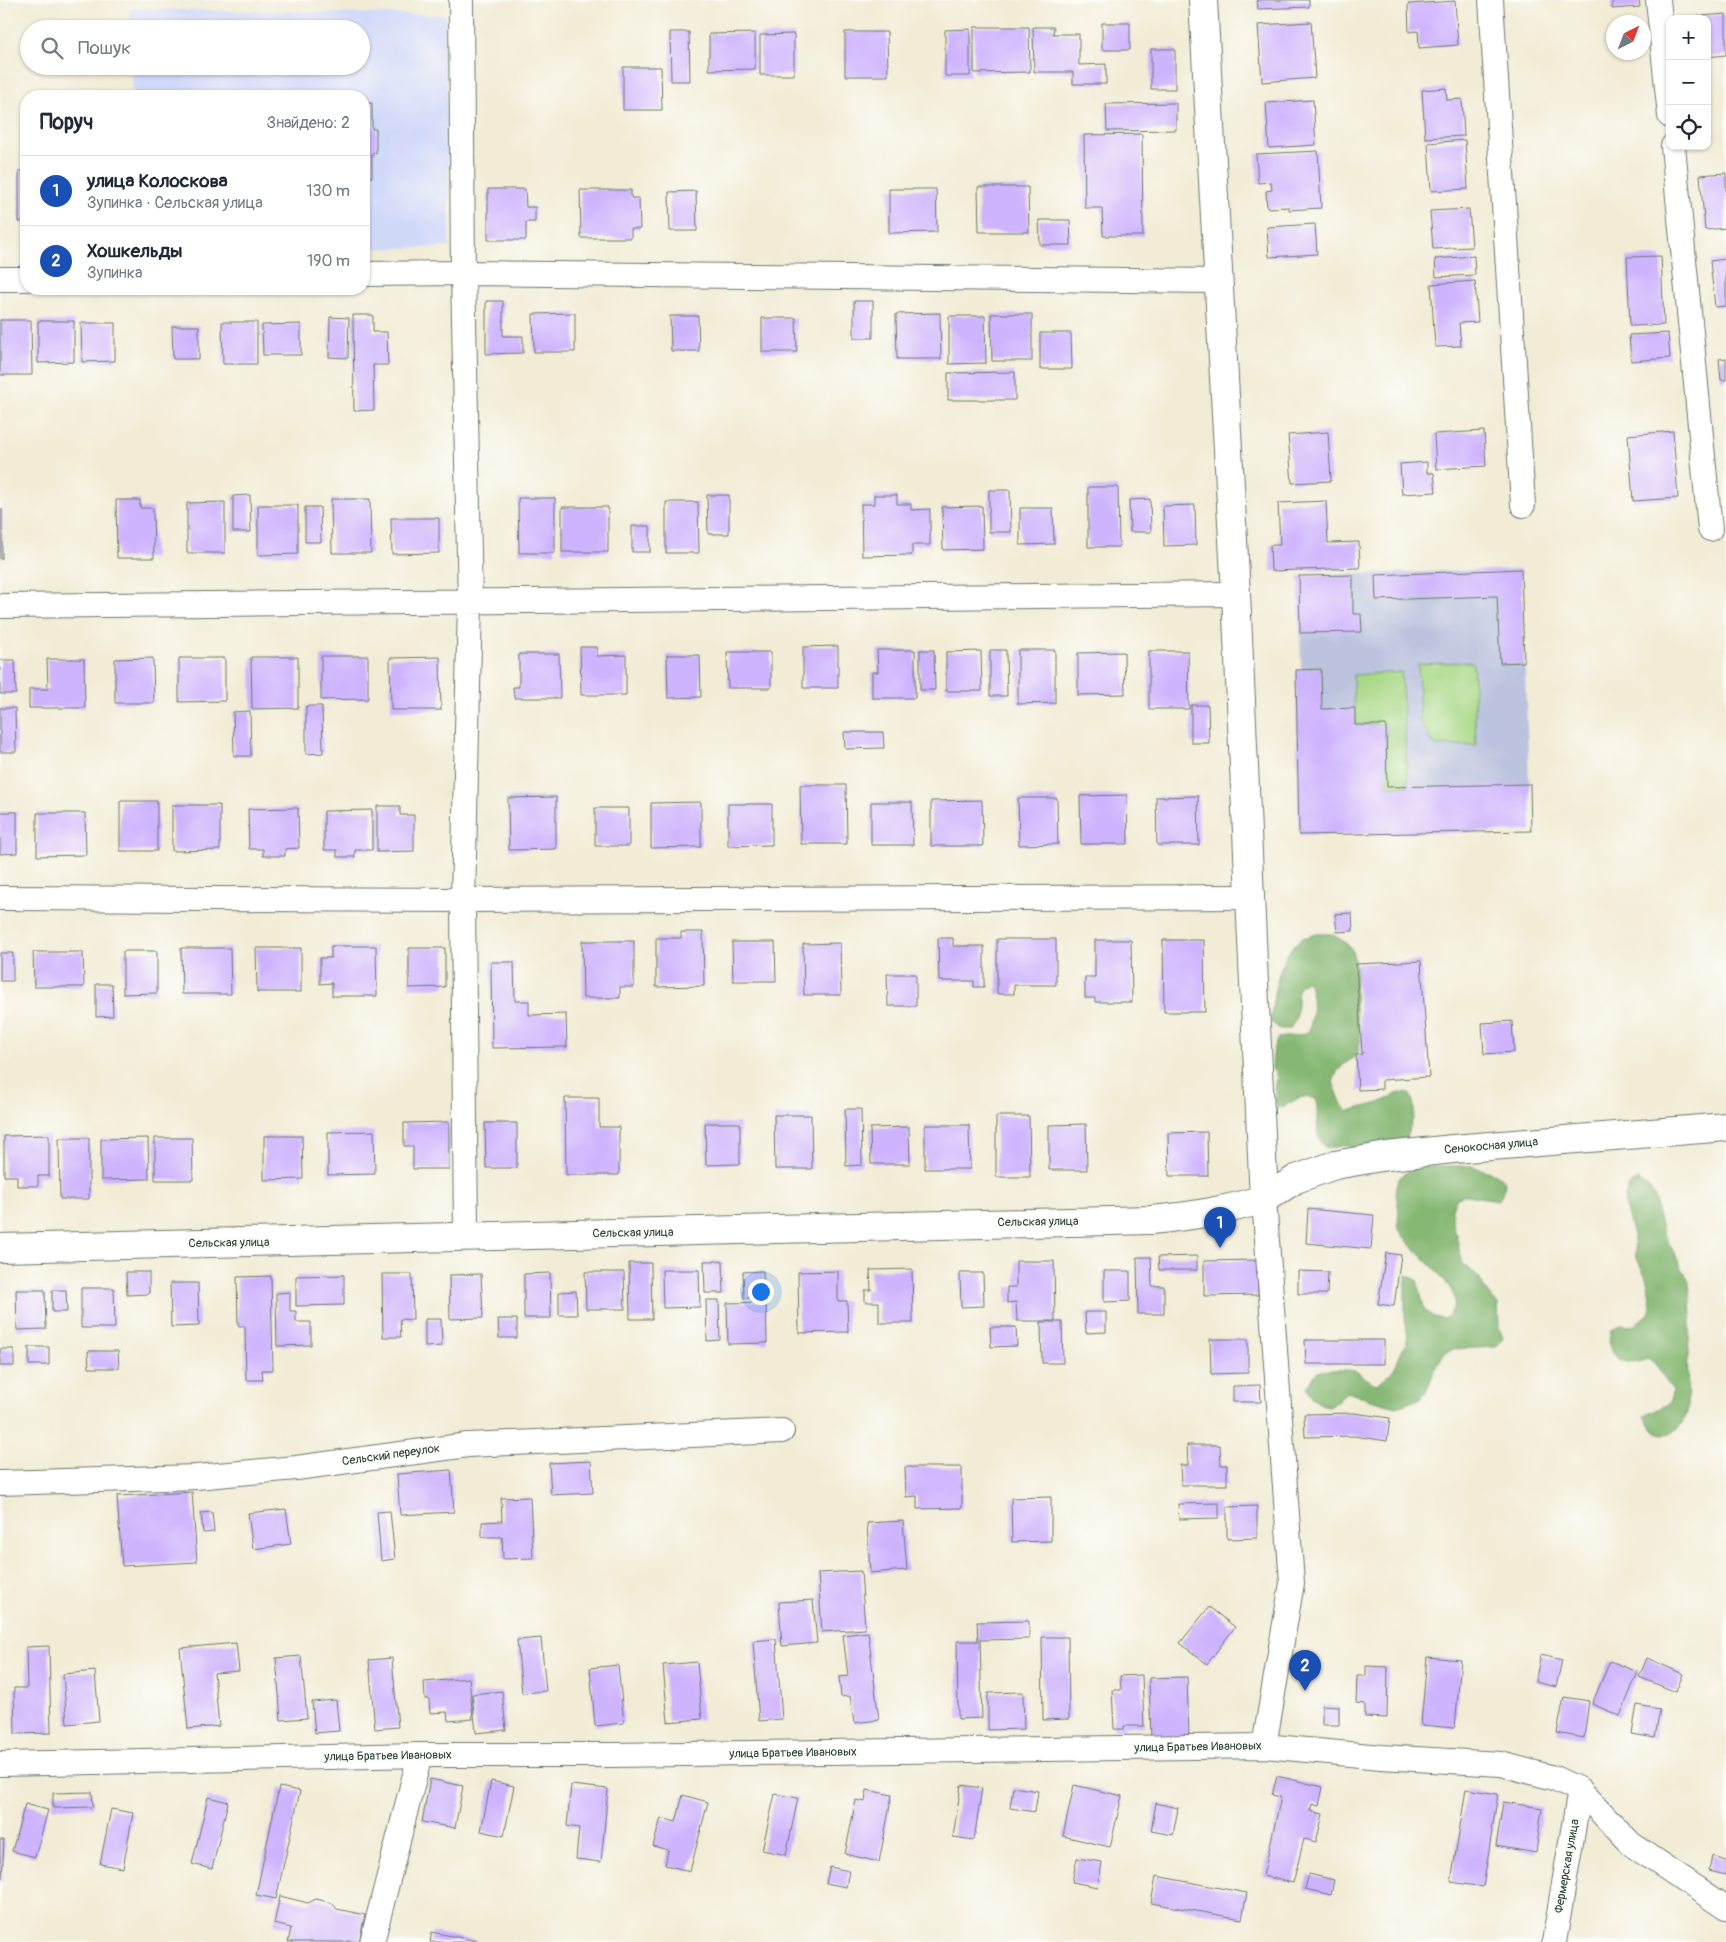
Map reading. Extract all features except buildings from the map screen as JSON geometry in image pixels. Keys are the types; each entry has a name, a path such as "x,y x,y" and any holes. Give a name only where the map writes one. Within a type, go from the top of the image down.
{"main road":[{"path":"1203,0 1252,897 1264,1198"},
{"name":"Сенокосная улица","path":"1264,1198 1296,1179 1335,1166 1386,1156 1726,1127"},
{"name":"Сельская улица","path":"0,1248 1151,1220 1202,1215 1264,1198"}],"street":[{"path":"461,0 463,273 470,602 463,900 466,1237"},
{"path":"1491,0 1523,505"},
{"path":"1658,0 1669,105"},
{"path":"1673,150 1710,529"},
{"path":"370,274 463,273 1218,281"},
{"path":"0,279 20,279"},
{"path":"0,606 1236,594"},
{"path":"0,898 463,900 1252,897"},
{"path":"1264,1198 1292,1583 1264,1746"},
{"name":"Сельский переулок","path":"0,1483 196,1477 296,1468 468,1445 782,1431"},
{"name":"улица Братьев Ивановых","path":"0,1764 420,1755 612,1756 1264,1746 1381,1757 1501,1764 1554,1778 1580,1790"},
{"path":"372,1942 420,1755"},
{"path":"1580,1790 1631,1844 1726,1908"},
{"name":"Фермерская улица","path":"1554,1942 1580,1790"}],"shaded area":[{"path":"130,9 445,15 450,247 370,249 370,90 133,90 132,75 370,75 370,20 131,20"},
{"path":"1521,569 1531,831 1299,835 1296,670 1301,669 1299,576"}],"green space":[{"path":"1473,662 1476,745 1435,746 1420,722 1418,664"},
{"path":"1401,672 1408,786 1387,787 1386,725 1355,725 1353,675"},
{"path":"1316,934 1331,934 1345,942 1353,951 1356,973 1355,1006 1360,1038 1359,1050 1337,1072 1333,1082 1341,1103 1348,1111 1379,1103 1399,1093 1410,1094 1414,1115 1404,1147 1384,1148 1375,1143 1366,1149 1355,1151 1347,1145 1325,1147 1318,1135 1318,1106 1316,1099 1304,1097 1278,1108 1274,1098 1277,1077 1272,1068 1274,1047 1278,1038 1309,1031 1312,1005 1310,986 1307,980 1298,987 1296,1019 1290,1029 1280,1029 1271,1022 1275,989 1282,965 1293,946 1301,939"},
{"path":"1440,1166 1472,1166 1496,1174 1505,1181 1504,1191 1498,1200 1467,1195 1457,1198 1452,1208 1452,1219 1463,1264 1479,1278 1484,1288 1498,1305 1499,1328 1503,1338 1496,1347 1453,1349 1444,1354 1425,1393 1417,1400 1397,1407 1346,1392 1338,1401 1329,1406 1321,1404 1313,1398 1307,1388 1318,1372 1332,1370 1354,1371 1377,1384 1389,1375 1395,1367 1408,1338 1405,1317 1407,1275 1417,1280 1425,1311 1434,1317 1445,1319 1452,1312 1455,1303 1454,1295 1449,1286 1400,1231 1396,1186 1400,1178 1407,1172 1417,1169"},
{"path":"1638,1180 1650,1189 1656,1200 1663,1232 1689,1281 1692,1314 1688,1348 1687,1414 1677,1428 1666,1434 1654,1430 1644,1415 1665,1406 1671,1401 1672,1390 1661,1372 1648,1358 1631,1362 1618,1359 1610,1348 1609,1341 1611,1331 1620,1325 1631,1326 1649,1315 1651,1305 1648,1284 1636,1256 1633,1235 1625,1206 1625,1196 1629,1186"}],"place":[{"name":"улица Колоскова","path":"1220,1248"},
{"name":"Хошкельды","path":"1305,1691"}]}
